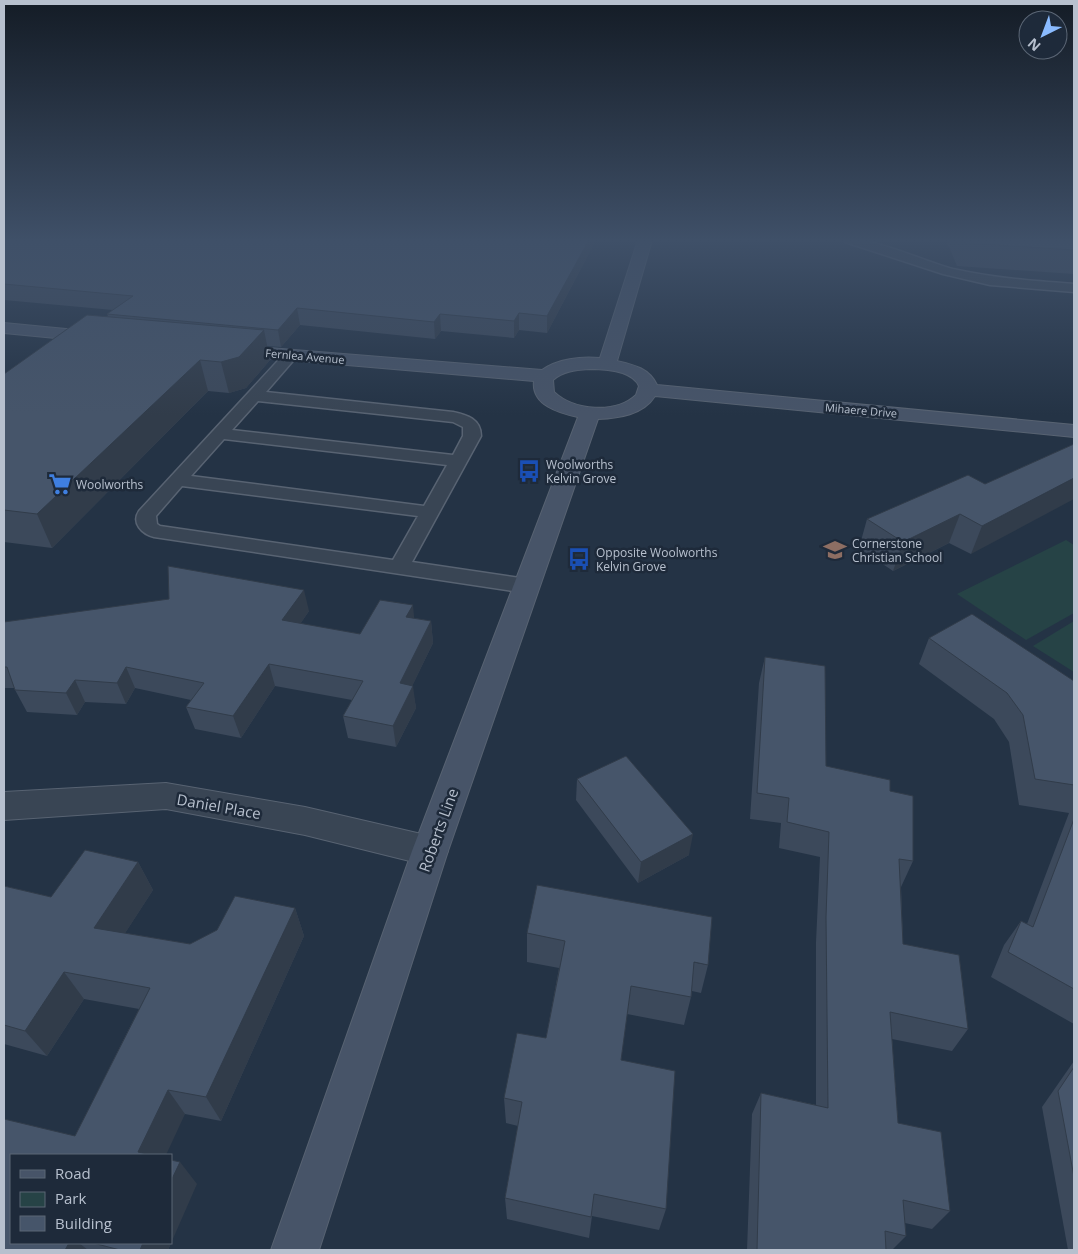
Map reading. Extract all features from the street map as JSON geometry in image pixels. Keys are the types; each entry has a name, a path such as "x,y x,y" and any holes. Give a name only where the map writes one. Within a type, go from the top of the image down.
{"main road":[{"path":"606,364 627,299"},
{"path":"4,328 113,338"},
{"name":"Fernlea Avenue","path":"212,348 547,376"},
{"path":"606,364 626,368 641,376 647,383 648,390 645,398 623,410 590,412 559,405 548,398 543,391 543,383 547,376 558,369 572,365 606,364"},
{"name":"Mihaere Drive","path":"648,390 1074,431"},
{"name":"Roberts Line","path":"295,1250 430,851 590,412"}],"street":[{"name":"Daniel Place","path":"4,806 166,796 305,822 430,851"}],"lane":[{"path":"291,355 146,515 147,526 154,531 527,586"},
{"path":"255,396 460,419 470,425 473,433 399,567"},
{"path":"221,434 458,460"},
{"path":"179,480 429,512"}],"green space":[{"path":"1066,540 1074,545 1074,613 1026,640 957,594"},
{"path":"1074,621 1074,672 1033,646"}],"building":[{"path":"129,299 557,299 547,316 519,313 514,321 440,314 434,322 297,308 278,330 107,314"},
{"path":"87,315 264,330 239,357 221,362 200,360 37,514 4,510 4,374"},
{"path":"1074,444 1074,478 982,526 960,514 903,542 867,519 968,475 985,484"},
{"path":"168,566 304,590 282,620 360,634 380,600 413,605 406,617 431,621 400,683 413,686 393,726 343,716 363,681 269,664 233,716 186,707 204,683 126,667 117,683 75,680 66,693 15,690 7,667 4,667 4,622 169,599"},
{"path":"972,614 1074,681 1074,785 1035,779 1023,715 1007,693 929,638"},
{"path":"765,657 825,666 826,766 890,780 890,791 913,796 913,861 899,859 903,944 959,955 968,1029 890,1012 898,1123 941,1132 950,1211 903,1200 906,1236 885,1231 886,1250 757,1250 761,1093 828,1108 826,917 829,832 787,822 789,798 757,793"},
{"path":"626,756 693,834 641,862 577,779"},
{"path":"1074,819 1074,989 1008,952 1021,921 1033,927"},
{"path":"85,850 138,862 94,928 190,944 217,930 235,896 295,908 206,1097 168,1090 138,1152 147,1154 10,1154 10,1244 68,1244 65,1250 4,1250 4,1119 75,1136 150,988 64,972 25,1031 4,1025 4,886 51,897"},
{"path":"537,885 712,917 708,965 694,962 691,997 631,986 621,1060 675,1071 666,1209 594,1194 591,1217 505,1198 522,1102 504,1098 517,1033 546,1038 565,941 527,933"},
{"path":"1074,1067 1074,1177 1058,1091"},
{"path":"172,1160 180,1162 172,1179"},
{"path":"97,1244 143,1244 140,1250 120,1250"}],"place":[{"name":"Woolworths Kelvin Grove","path":"529,471"},
{"name":"Woolworths","path":"60,484"},
{"name":"Cornerstone Christian School","path":"835,550"},
{"name":"Opposite Woolworths Kelvin Grove","path":"579,559"}]}
